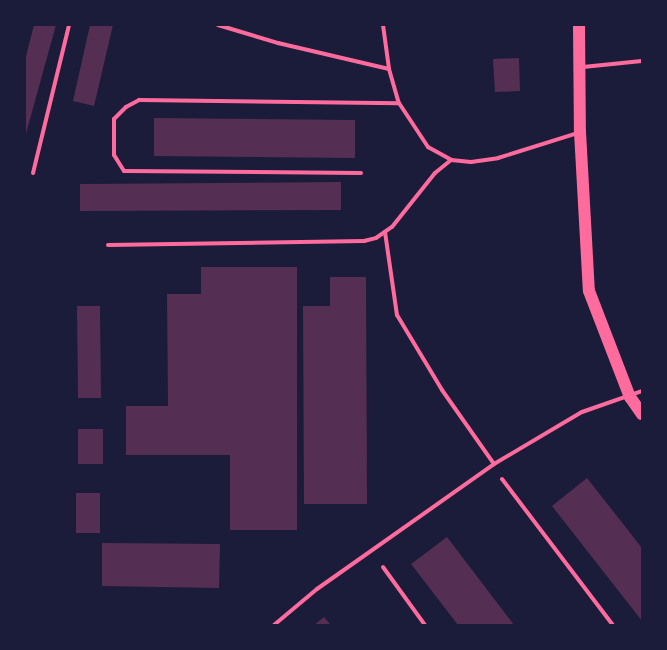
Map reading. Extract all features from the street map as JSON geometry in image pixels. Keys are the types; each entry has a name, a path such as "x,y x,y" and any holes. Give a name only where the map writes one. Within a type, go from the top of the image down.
{"main road":[{"path":"579,25 580,132 590,291 636,394 642,414"}],"lane":[{"path":"33,173 69,25"},
{"path":"218,25 278,43 389,69"},
{"path":"383,25 389,69 399,103 428,147 452,160 470,162 498,158 580,132"},
{"path":"578,67 642,61"},
{"path":"361,173 124,171 114,156 114,119 126,106 139,100 399,103"},
{"path":"108,245 364,241 385,232 435,173 452,160"},
{"path":"385,232 397,316 442,390 494,464"},
{"path":"274,625 358,559 494,464 582,412 636,394"},
{"path":"502,479 613,625"},
{"path":"383,567 425,625"}],"building":[{"path":"34,25 56,25 25,137 25,60"},
{"path":"90,25 113,25 94,106 73,101"},
{"path":"519,58 520,91 495,92 493,59"},
{"path":"154,118 355,120 355,158 154,156"},
{"path":"341,182 341,210 80,211 80,184"},
{"path":"201,267 297,267 297,530 230,530 230,455 126,455 126,406 168,406 167,294 201,294"},
{"path":"330,277 366,277 367,504 304,504 303,306 330,306"},
{"path":"77,306 100,306 101,398 78,398"},
{"path":"78,429 103,429 103,464 78,464"},
{"path":"587,478 642,548 642,621 552,506"},
{"path":"76,493 100,493 100,533 76,533"},
{"path":"447,537 514,625 458,625 411,564"},
{"path":"102,543 220,544 219,588 102,586"},
{"path":"324,617 331,625 314,625"}]}
